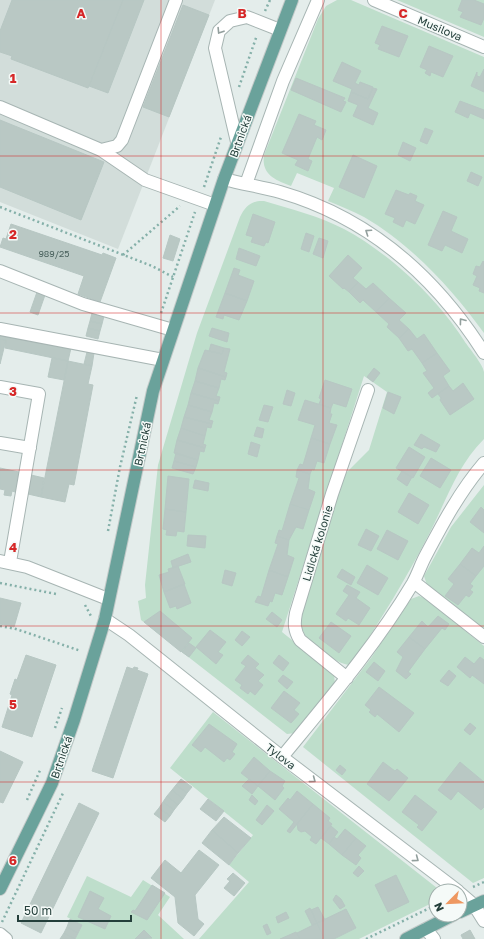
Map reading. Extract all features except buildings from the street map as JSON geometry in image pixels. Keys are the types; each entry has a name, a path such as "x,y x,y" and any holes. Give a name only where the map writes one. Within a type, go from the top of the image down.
{"main road":[{"name":"Brtnická","path":"0,889 52,783 95,655 105,618 108,598 153,391 237,142 292,0"},
{"path":"468,908 479,903"},
{"path":"406,939 438,923"}],"street":[{"path":"101,150 117,146 122,140 176,0"},
{"name":"Brtnická","path":"246,184 283,81 318,0"},
{"name":"Musilova","path":"374,0 484,48"},
{"path":"237,142 215,48 218,31 230,21 246,17 280,30"},
{"path":"0,107 101,150 146,180 215,205"},
{"path":"224,179 281,192 330,211 360,227 412,266 443,296 484,353"},
{"path":"0,271 83,304 173,330"},
{"path":"0,329 163,360"},
{"path":"0,387 39,394 30,448 5,562 108,598"},
{"name":"Lidická kolonie","path":"347,678 300,640 295,633 294,625 296,613 332,494 368,390"},
{"path":"0,443 30,448"},
{"path":"282,757 372,645 414,582 448,514 471,479 484,463"},
{"path":"414,582 484,637"},
{"name":"Tylova","path":"105,618 129,635 282,757 447,883"},
{"name":"Tylova","path":"468,897 479,903 484,921"},
{"path":"426,929 434,939"},
{"path":"0,934 6,939"}],"path":[{"path":"123,255 181,205 200,199"},
{"path":"0,207 152,266 173,277"},
{"path":"0,583 57,594"},
{"path":"83,603 92,616 91,623"},
{"path":"0,626 16,629 83,652 81,658"},
{"path":"54,732 63,704"},
{"path":"27,801 43,765"},
{"path":"0,927 63,795 64,788"},
{"path":"366,939 428,909"}],"shaded area":[{"path":"0,0 215,0 118,249 0,202"}],"green space":[{"path":"337,0 351,0 484,57 484,333 445,284 415,254 382,228 364,217 328,201 334,188 297,173 291,186 275,179 267,172 264,162 264,155 318,19 326,6"},
{"path":"397,0 484,0 484,37"},
{"path":"264,201 325,220 344,229 378,250 410,277 439,307 478,360 484,372 484,439 466,461 452,485 411,568 365,644 349,665 332,658 308,639 301,624 301,613 344,475 369,450 387,392 364,376 282,632 334,674 335,684 296,733 287,734 141,620 138,601 146,598 145,585 158,465 197,333 240,217 244,210 252,203"},
{"path":"484,485 484,631 427,585 424,576 451,527"},
{"path":"419,596 424,598 484,646 484,878 473,883 303,747 371,658 411,599"},
{"path":"213,712 431,883 428,883 428,905 359,939 199,939 249,882 229,865 253,835 170,768"},
{"path":"87,876 131,897 143,880 170,897 158,915 184,939 75,939 82,925 67,917"}]}
